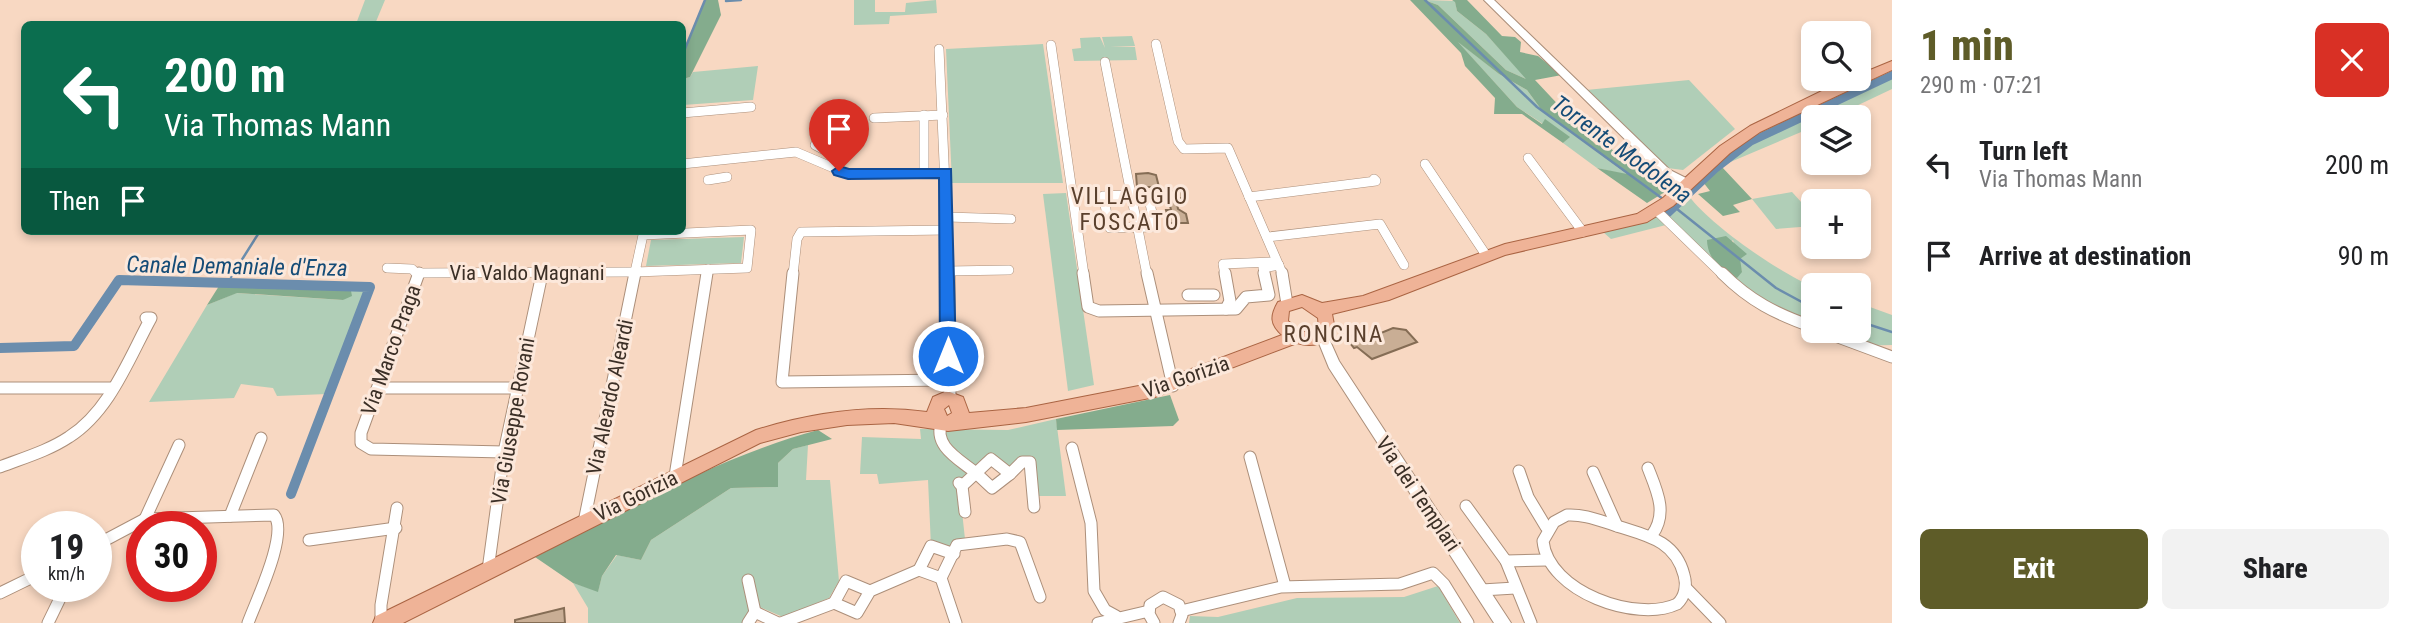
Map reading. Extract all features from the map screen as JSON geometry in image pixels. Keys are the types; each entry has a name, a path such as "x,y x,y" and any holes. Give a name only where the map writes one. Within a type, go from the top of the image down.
{"main road":[{"path":"1486,255 1620,225 1664,206 1719,153 1754,130 1892,65"},
{"name":"Via Gorizia","path":"382,623 732,448 785,428 848,418 902,416 945,421 993,419 1048,412 1173,386 1370,306 1393,293 1486,255"},
{"path":"1280,323 1279,314 1294,302 1315,329"},
{"path":"1280,323 1315,329"},
{"path":"1252,352 1280,323"},
{"path":"945,421 961,415 949,402"},
{"name":"Via Gorizia","path":"902,416 949,402 974,415 993,419"}],"street":[{"path":"1489,0 1666,173 1686,183"},
{"path":"1156,44 1178,141 1184,149 1228,148 1294,302"},
{"path":"1051,45 1086,303 1099,311 1238,308 1247,297 1269,295 1262,265"},
{"path":"939,49 948,230 949,402"},
{"path":"1105,62 1154,311 1173,386"},
{"path":"686,113 751,107"},
{"path":"924,115 925,173"},
{"path":"874,118 943,115"},
{"path":"815,145 842,159"},
{"path":"686,164 796,152 848,174 946,173"},
{"path":"821,162 830,153"},
{"path":"1528,159 1583,232"},
{"path":"717,160 717,178"},
{"path":"1424,164 1486,255"},
{"path":"1249,197 1376,181 1374,179"},
{"path":"1148,194 1155,227 1138,227 1110,228 1104,196 1148,194"},
{"path":"1664,206 1745,296 1777,315 1801,323"},
{"path":"947,217 1011,219"},
{"path":"1267,237 1380,224 1404,265"},
{"name":"Via Aleardo Aleardi","path":"635,272 747,268 751,230 686,232"},
{"path":"948,230 801,232 797,239 782,382 948,380"},
{"name":"Via Aleardo Aleardi","path":"584,522 643,235"},
{"path":"1226,309 1230,301 1223,264 1278,263"},
{"name":"Via Marco Praga","path":"387,268 412,269 419,273 361,433 361,443 365,447 504,452"},
{"path":"675,476 708,270"},
{"path":"948,271 1009,270"},
{"name":"Via Valdo Magnani","path":"419,273 635,272"},
{"name":"Via Giuseppe Rovani","path":"488,570 504,452 542,274"},
{"path":"1201,310 1193,295 1214,295"},
{"path":"0,467 77,432 94,415 151,318 146,318"},
{"name":"Via dei Templari","path":"1315,329 1334,364 1503,623"},
{"path":"1854,343 1892,357"},
{"path":"0,388 111,388"},
{"path":"378,388 517,388"},
{"path":"945,421 938,432 940,442 992,488 997,487 1022,462 1030,461 1034,507"},
{"path":"230,516 261,438"},
{"path":"149,511 179,445"},
{"path":"1072,449 1092,534 1091,581 1100,603 1108,613 1116,616 1151,617 1153,601 1163,597 1174,601 1180,617 1222,595 1285,586 1384,578 1400,584 1433,573 1444,583 1468,623"},
{"path":"1250,457 1285,586"},
{"path":"965,512 960,484 991,459 1010,474"},
{"path":"1648,468 1661,503 1659,528 1652,535"},
{"path":"1518,471 1528,497 1546,527"},
{"path":"1592,472 1617,526"},
{"path":"1466,506 1506,561 1531,623"},
{"path":"382,623 381,605 399,510 397,508"},
{"path":"217,516 269,513 277,517 280,526 248,623"},
{"path":"1576,514 1652,535 1665,544 1685,570 1686,588 1676,606 1668,612 1648,616 1616,612 1576,594 1560,581 1547,560 1542,540 1546,527 1554,519 1576,514"},
{"path":"309,540 396,528"},
{"path":"956,623 941,578 957,545 1007,539 1020,542 1040,597"},
{"path":"748,580 751,617 779,623 834,603 846,581 870,591 919,570 931,546 954,554"},
{"path":"1506,561 1547,560"},
{"path":"919,570 941,578"},
{"path":"0,593 21,583"},
{"path":"1482,590 1491,587 1516,588"},
{"path":"1686,588 1720,623"},
{"path":"834,603 861,618 870,591"},
{"path":"48,623 58,602"},
{"path":"1098,623 1116,616"}],"green space":[{"path":"365,0 385,0 376,21 357,21"},
{"path":"705,0 718,0 721,15 690,77 686,78 686,48"},
{"path":"854,0 875,0 875,12 905,12 906,3 936,0 937,13 890,16 889,24 854,25"},
{"path":"1410,0 1424,0 1438,5 1506,70 1526,79 1486,34 1457,11 1452,0 1467,0 1502,36 1515,37 1521,42 1520,52 1538,56 1562,75 1535,80 1596,145 1605,144 1614,151 1631,147 1658,172 1665,192 1647,203 1597,168 1627,174 1543,112 1527,90 1499,74 1458,42 1517,107 1542,124 1545,119 1570,137 1563,143 1522,114 1494,114 1495,98 1465,66 1461,53"},
{"path":"1424,0 1455,1 1457,11 1486,34 1528,80 1506,70 1438,5"},
{"path":"1132,36 1135,46 1110,47 1135,47 1137,60 1074,61 1072,49 1081,48 1080,38 1100,37 1105,48 1102,37"},
{"path":"1455,39 1499,74 1527,90 1543,112 1628,175 1597,168 1563,143 1569,137 1545,120 1543,124 1517,107"},
{"path":"1043,44 1063,183 952,183 946,49"},
{"path":"758,66 753,100 686,105 686,78 693,72"},
{"path":"1892,72 1892,89 1858,105 1820,105 1851,91 1871,91 1871,82"},
{"path":"1689,80 1735,129 1683,170 1667,168 1586,90"},
{"path":"1801,114 1801,132 1721,166 1689,196 1699,208 1746,247 1799,280 1801,326 1762,311 1742,297 1666,225 1611,239 1603,232 1660,214 1761,132","holes":["1733,240 1742,272 1712,261"]},
{"path":"1721,166 1752,199 1733,205 1740,212 1723,216 1698,194 1710,191 1703,182"},
{"path":"1792,192 1801,202 1801,227 1776,229 1752,199"},
{"path":"1066,193 1094,385 1068,391 1043,194"},
{"path":"1726,236 1747,254 1740,259 1742,272 1737,278 1716,264 1708,246 1707,240"},
{"path":"744,237 741,263 646,266 651,240"},
{"path":"219,280 240,280 244,286 351,291 352,296 343,300 237,293 207,305 219,286 210,284"},
{"path":"241,283 370,287 327,394 277,396 273,388 241,384 234,398 149,402 207,305 236,293 343,300 350,291 296,290"},
{"path":"1871,307 1892,315 1892,345 1853,346 1845,343 1871,343"},
{"path":"1170,395 1179,420 1173,426 1057,430 1056,419"},
{"path":"1056,419 1066,496 1033,496 1029,462 1010,474 990,459 959,484 965,539 954,554 931,546 928,480 879,484 877,474 860,474 862,437 921,439 920,429 1008,430"},
{"path":"818,430 832,439 793,449 778,463 778,487 731,488 651,540 641,560 616,555 602,576 598,592 573,583 535,557 709,470 781,441"},
{"path":"808,445 806,480 830,480 839,581 829,598 783,617 755,605 747,623 588,623 588,608 573,583 598,591 602,576 617,555 641,560 651,540 731,488 777,487 778,463 793,449"},
{"path":"1438,586 1460,623 1189,623 1190,616 1218,617 1297,598 1404,597"}],"building":[{"path":"1136,174 1156,175 1159,187 1137,187"},
{"path":"1167,191 1182,191 1184,198 1176,198 1178,209 1186,214 1188,223 1169,223 1166,210 1171,210"},
{"path":"1393,328 1406,330 1417,342 1372,359 1357,347 1354,348 1346,338 1363,331 1369,338"},
{"path":"564,608 565,623 515,623 515,620"}],"waterway":[{"path":"686,46 705,0"},
{"path":"726,1 741,0"},
{"name":"Torrente Modolena","path":"1425,0 1537,107 1663,199"},
{"name":"Canale Demaniale d'Enza","path":"1666,215 1715,169 1750,142 1892,75"},
{"name":"Torrente Modolena","path":"1672,205 1776,288 1801,302"},
{"path":"231,277 257,235"},
{"name":"Canale Demaniale d'Enza","path":"0,348 74,346 119,280 370,287 291,494"},
{"name":"Torrente Modolena","path":"1871,325 1892,332"}],"district":[{"name":"VILLAGGIO FOSCATO","path":"1130,209"},
{"name":"RONCINA","path":"1334,334"}],"route":[{"path":"839,171 848,174 946,173 948,356"}]}
